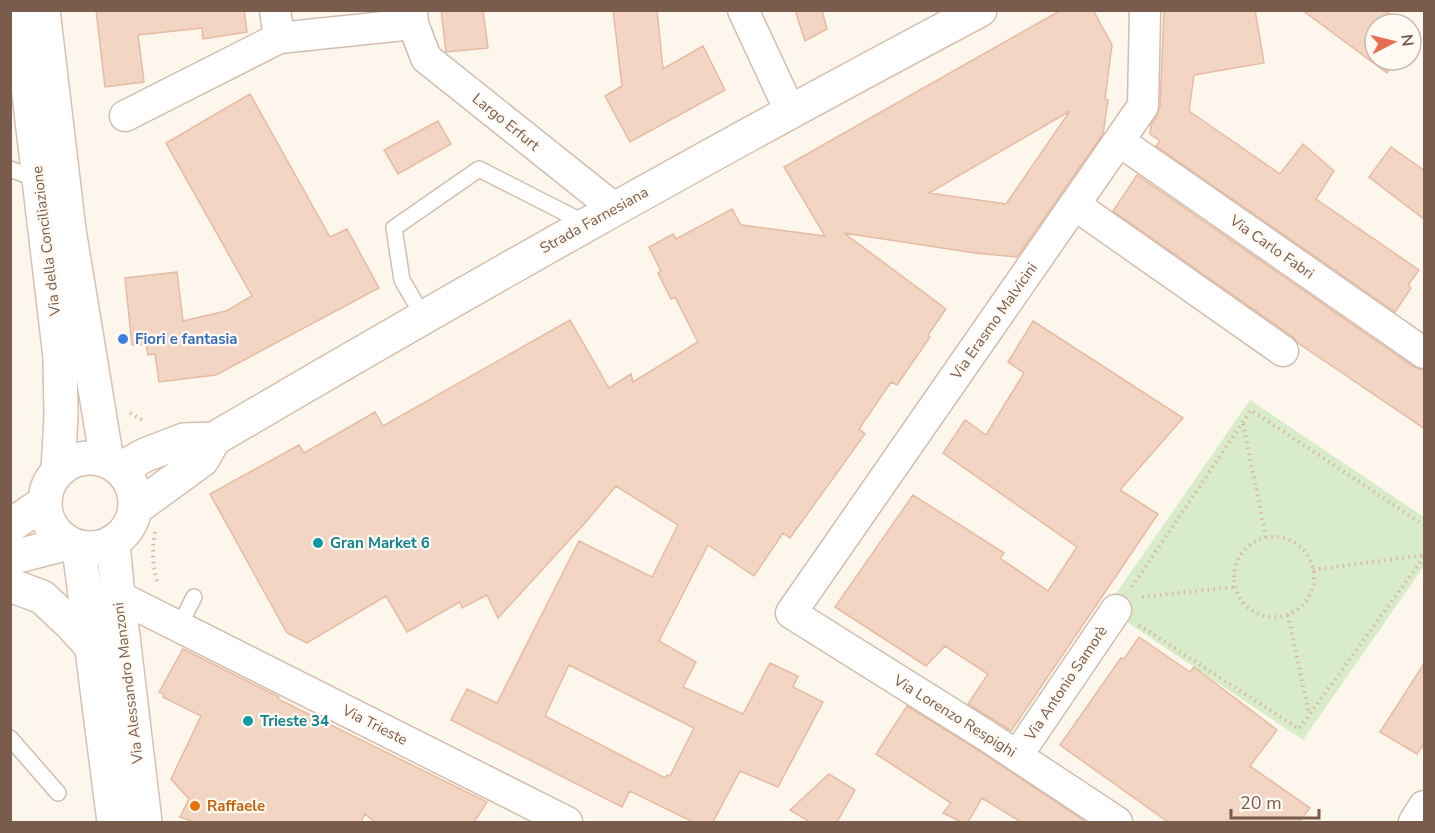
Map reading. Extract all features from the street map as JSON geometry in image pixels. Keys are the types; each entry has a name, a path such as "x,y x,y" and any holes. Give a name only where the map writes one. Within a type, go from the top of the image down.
{"main road":[{"name":"Via della Conciliazione","path":"19,10 25,175 60,357 61,416 58,471"},
{"name":"Via della Conciliazione","path":"43,10 69,230 114,465"},
{"name":"Strada Farnesiana","path":"114,465 184,440 214,439 423,316 601,216 790,111 980,10"},
{"name":"Strada Farnesiana","path":"113,543 124,534 132,522 136,508 202,460 214,439"},
{"path":"73,545 51,526 46,514 45,502 47,491 58,471 69,463 94,458 114,465 130,480 135,494 136,508"},
{"path":"10,526 45,502"},
{"path":"10,558 73,545 103,548 113,543"},
{"name":"Via Alessandro Manzoni","path":"113,543 145,822"},
{"name":"Via Alessandro Manzoni","path":"73,545 92,647 114,822"},
{"path":"10,585 42,597 92,647"}],"street":[{"path":"744,10 790,111"},
{"name":"Via Erasmo Malvicini","path":"791,613 1143,106 1145,10"},
{"name":"Largo Erfurt","path":"125,116 277,24 413,17 426,58 601,216"},
{"name":"Via Carlo Fabri","path":"1119,141 1425,353"},
{"path":"1075,205 1283,351"},
{"name":"Via Trieste","path":"118,596 567,822"},
{"name":"Via Antonio Samorè","path":"1017,756 1120,605"},
{"name":"Via Lorenzo Respighi","path":"791,613 1117,822"},
{"path":"1414,822 1425,806"}],"lane":[{"path":"423,316 402,280 394,228 479,169 601,216"},
{"path":"179,627 194,597"},
{"path":"10,738 58,793"}],"path":[{"path":"126,408 130,413 148,422"},
{"path":"1120,605 1251,410 1425,525"},
{"path":"1243,422 1266,537"},
{"path":"1266,537 1285,539 1302,548 1313,570 1313,584 1309,597 1300,608 1288,615 1275,618 1255,612 1240,599 1234,587 1233,573 1244,550 1254,542 1266,537"},
{"path":"1120,605 1299,729 1425,556"},
{"path":"1313,570 1425,556"},
{"path":"1120,605 1234,587"},
{"path":"1288,615 1310,715"}],"green space":[{"path":"1250,400 1424,517 1424,566 1303,740 1106,608"}],"building":[{"path":"96,10 244,10 247,32 203,39 202,28 138,35 144,82 105,87"},
{"path":"441,10 483,10 488,48 446,52"},
{"path":"613,10 657,10 663,69 703,46 725,90 630,142 605,96 622,86"},
{"path":"795,10 822,10 827,29 805,41"},
{"path":"1061,10 1093,10 1112,45 1103,134 1017,257 975,253 844,233 946,309 897,385 891,382 859,429 865,434 790,538 783,533 754,576 708,545 659,641 696,662 683,687 743,714 770,663 798,676 793,687 823,702 778,787 740,771 713,822 693,822 630,791 622,807 451,720 467,689 497,703 579,541 652,577 678,525 616,486 498,618 487,595 462,608 460,602 407,632 386,596 307,643 287,633 210,494 299,445 304,453 375,412 383,426 570,320 609,388 631,374 633,382 698,342 675,297 671,299 658,273 661,271 649,247 673,234 676,239 732,209 741,225 825,236 784,167","holes":["1070,111 1006,204 929,193","569,665 694,728 670,776 667,775 665,778 545,716"]},
{"path":"1164,10 1255,10 1264,63 1194,75 1189,111 1280,174 1303,144 1334,171 1316,199 1419,270 1408,285 1411,288 1395,312 1156,146 1160,141 1150,134 1151,125 1160,106"},
{"path":"1302,10 1384,10 1387,12 1363,12 1363,55"},
{"path":"250,94 330,237 347,229 379,288 216,375 159,382 155,354 148,355 146,344 132,345 125,278 177,272 183,321 226,311 252,296 166,143"},
{"path":"438,121 451,144 398,174 384,150"},
{"path":"1391,147 1425,171 1425,220 1369,177"},
{"path":"1137,175 1414,367 1425,370 1425,429 1298,343 1293,337 1113,211"},
{"path":"1033,321 1183,418 1120,490 1158,514 1011,731 968,704 988,674 945,646 926,666 835,607 913,495 1004,553 1000,558 1048,591 1077,547 943,453 965,420 986,435 1024,373 1008,362"},
{"path":"1139,637 1190,672 1194,667 1277,730 1250,766 1310,808 1299,822 1168,822 1060,745 1121,658 1124,659"},
{"path":"183,649 279,697 278,699 487,802 474,822 375,822 365,814 361,822 195,822 180,817 189,799 171,779 201,716 163,697 164,694 159,692"},
{"path":"1425,662 1425,742 1417,754 1380,732"},
{"path":"907,706 1086,822 1021,822 982,798 968,822 961,822 943,813 951,803 876,754"},
{"path":"829,774 855,790 837,822 810,822 790,810"}],"place":[{"name":"Fiori e fantasia","path":"123,339"},
{"name":"Gran Market 6","path":"318,543"},
{"name":"Trieste 34","path":"248,721"},
{"name":"Raffaele","path":"195,806"}]}
